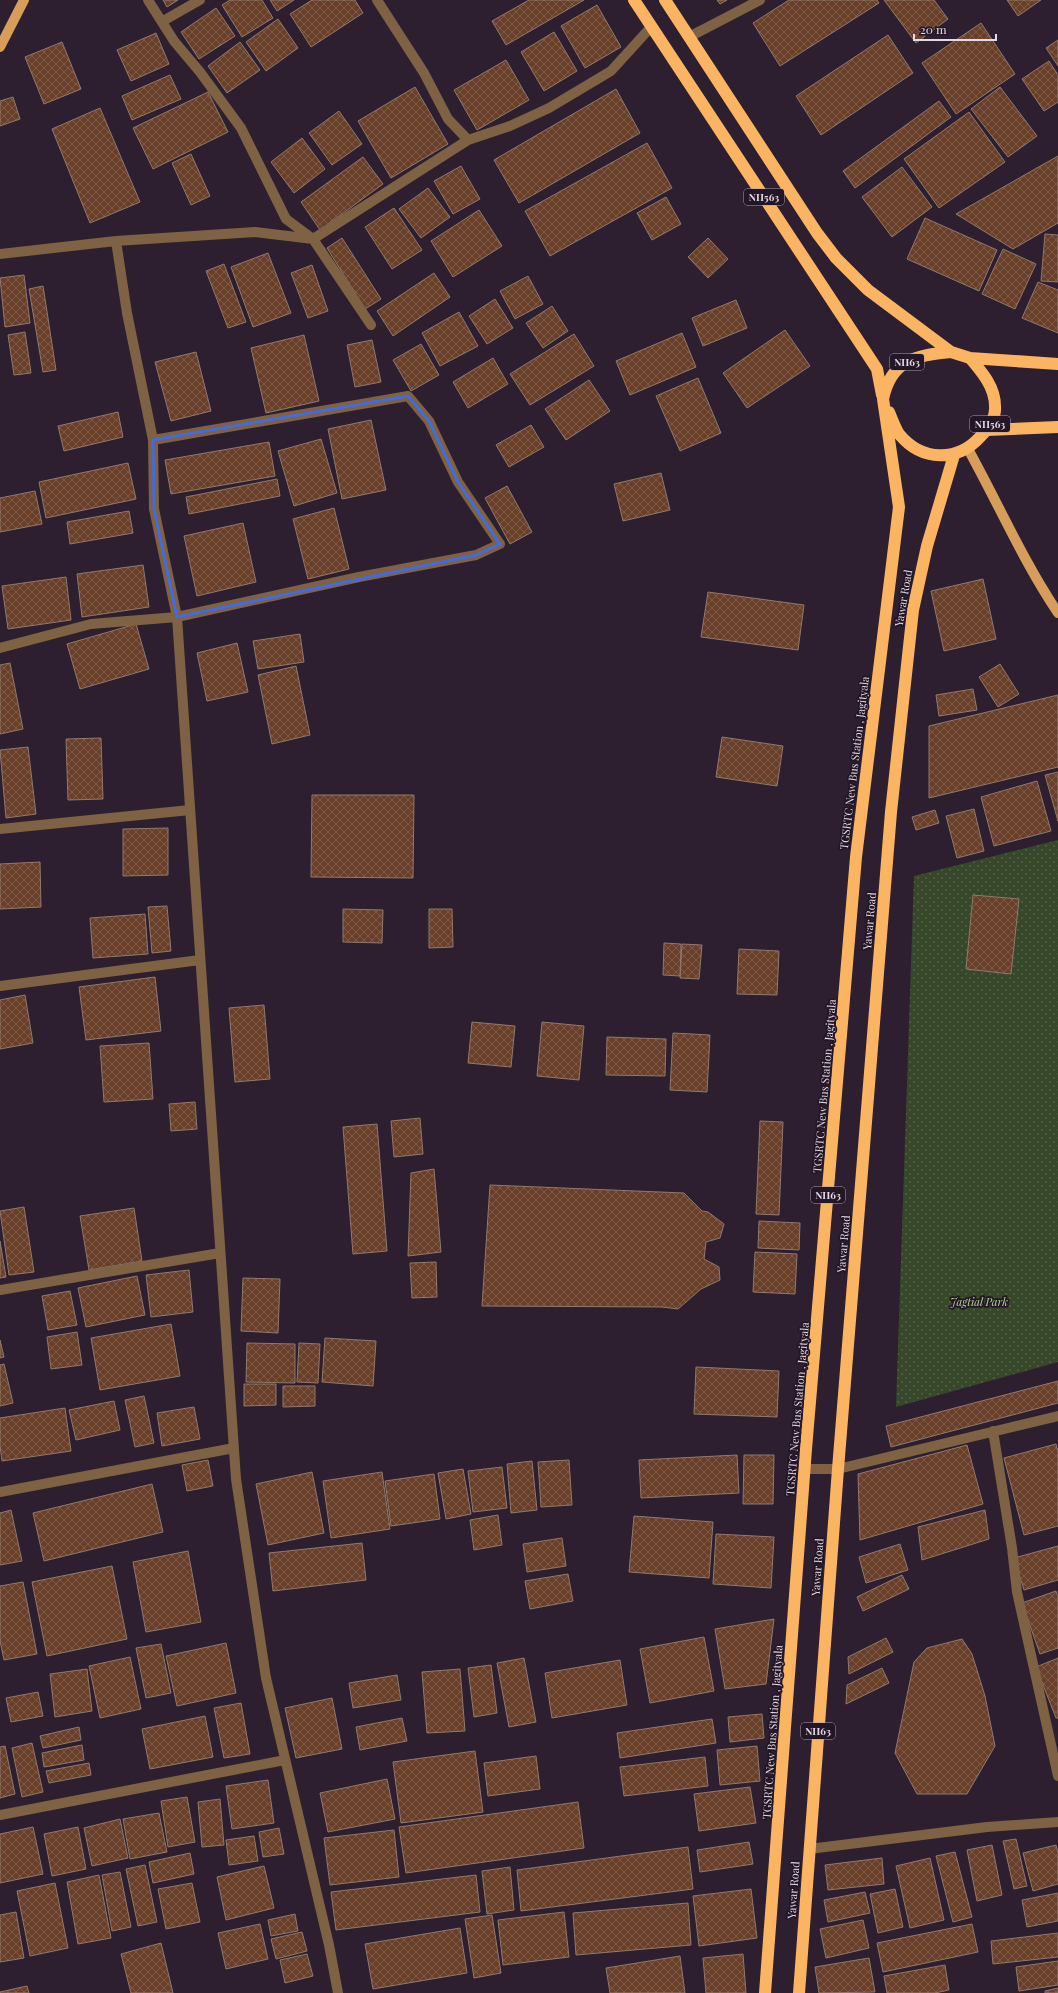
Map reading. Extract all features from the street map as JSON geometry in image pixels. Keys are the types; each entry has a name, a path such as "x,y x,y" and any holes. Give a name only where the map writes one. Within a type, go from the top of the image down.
{"highway":[{"name":"NH563","path":"634,0 877,369 883,399 899,434 910,444 929,455 954,455 968,449 987,430 995,414 994,396 985,376 970,358 951,352 868,290 836,258 817,233 664,0"},
{"name":"NH63","path":"883,399 886,384 896,369 911,359 927,354 951,352"},
{"path":"970,358 1058,364"},
{"name":"TGSRTC New Bus Station , Jagityala","path":"765,1993 805,1469 856,857 899,507 883,399"},
{"path":"987,430 1058,427"},
{"name":"Yawar Road","path":"799,1993 838,1469 891,820 912,610 927,546 954,455"}],"main road":[{"path":"0,47 24,0"},
{"path":"968,449 994,496 1022,554 1058,613"}],"street":[{"path":"148,0 163,21 174,41 200,72 241,128 286,219 313,239 371,325"},
{"path":"163,21 200,0"},
{"path":"377,0 424,73 448,119 468,140"},
{"path":"689,37 760,0"},
{"path":"0,254 116,241 255,232 313,239 468,140 510,126 549,108 611,71 651,27"},
{"path":"116,241 127,313 153,440 154,509 177,617 236,1479 266,1678 329,1945 338,1993"},
{"path":"0,648 91,624 177,617 360,577 476,555 500,544 458,482 429,420 408,396 153,440"},
{"path":"0,829 190,810"},
{"path":"0,986 200,960"},
{"path":"0,1290 220,1253"},
{"path":"805,1469 838,1469 1058,1416"},
{"path":"993,1431 1012,1548 1017,1592 1058,1776"},
{"path":"0,1492 234,1448"},
{"path":"0,1815 285,1760"},
{"path":"809,1849 987,1827 1058,1822"}],"highlighted area":[{"path":"408,396 429,421 458,482 500,544 476,555 177,617 154,509 153,440"}],"green space":[{"name":"Jagtial Park","path":"1058,840 1058,1362 896,1407 914,876"}],"building":[{"path":"163,0 178,0 167,7"},
{"path":"230,0 262,0 273,18 242,37 222,5"},
{"path":"270,0 294,0 277,11"},
{"path":"312,0 355,0 363,13 311,47 290,14"},
{"path":"529,0 584,0 506,45 492,21"},
{"path":"717,0 727,0 720,4"},
{"path":"789,0 877,0 879,3 780,66 753,23"},
{"path":"884,0 934,0 948,19 916,43"},
{"path":"1007,0 1041,0 1018,16"},
{"path":"597,5 621,47 585,68 561,26"},
{"path":"216,8 235,36 199,59 181,32"},
{"path":"278,19 298,48 266,71 246,42"},
{"path":"981,23 1015,74 956,114 922,63"},
{"path":"554,32 577,71 544,91 521,52"},
{"path":"156,33 169,64 131,81 117,50"},
{"path":"888,35 913,73 821,135 796,96"},
{"path":"1058,40 1058,66 1046,48"},
{"path":"62,42 81,89 44,104 25,57"},
{"path":"240,42 260,70 227,93 208,66"},
{"path":"506,60 529,100 477,130 454,90"},
{"path":"1049,61 1058,75 1058,102 1044,111 1022,79"},
{"path":"170,75 181,99 132,120 122,96"},
{"path":"415,87 448,144 391,178 358,121"},
{"path":"1000,87 1037,136 1008,157 971,109"},
{"path":"616,89 640,133 519,203 494,160"},
{"path":"208,92 228,132 153,169 133,128"},
{"path":"13,97 20,119 0,126 0,101"},
{"path":"939,101 951,117 855,188 843,171"},
{"path":"100,108 140,202 90,223 52,129"},
{"path":"339,111 362,144 332,165 309,133"},
{"path":"969,112 1005,162 939,208 904,159"},
{"path":"302,138 325,169 294,193 271,162"},
{"path":"647,143 672,188 550,256 525,211"},
{"path":"191,154 210,196 191,205 172,163"},
{"path":"1058,156 1058,223 1013,249 956,214"},
{"path":"363,157 383,184 320,230 301,202"},
{"path":"461,166 480,199 453,214 434,181"},
{"path":"902,167 932,207 892,237 862,197"},
{"path":"428,188 450,217 421,238 399,209"},
{"path":"666,197 681,224 652,240 637,213"},
{"path":"394,208 422,250 392,269 365,227"},
{"path":"479,210 502,246 453,277 431,241"},
{"path":"925,218 997,250 979,291 907,259"},
{"path":"1045,234 1058,235 1058,282 1041,281"},
{"path":"342,238 381,299 365,309 327,248"},
{"path":"708,238 728,259 708,278 688,257"},
{"path":"1003,249 1036,264 1015,309 982,294"},
{"path":"268,253 291,313 253,327 231,267"},
{"path":"224,264 246,322 228,328 206,271"},
{"path":"312,265 328,311 308,318 291,273"},
{"path":"434,273 450,297 393,336 377,311"},
{"path":"24,275 30,323 5,327 0,278"},
{"path":"528,276 543,304 515,319 500,291"},
{"path":"1038,282 1058,290 1058,333 1022,318"},
{"path":"43,286 56,370 43,372 29,289"},
{"path":"495,299 513,328 487,344 469,316"},
{"path":"736,300 747,328 703,346 692,318"},
{"path":"552,306 568,331 543,348 526,323"},
{"path":"459,312 478,346 440,366 422,333"},
{"path":"785,330 810,366 747,408 723,373"},
{"path":"25,332 31,373 14,375 8,335"},
{"path":"682,333 696,367 630,395 616,361"},
{"path":"574,334 594,366 530,405 510,374"},
{"path":"304,335 319,401 266,413 251,348"},
{"path":"372,340 381,382 355,387 347,345"},
{"path":"421,344 439,375 411,391 393,360"},
{"path":"196,352 211,411 171,421 155,362"},
{"path":"493,358 508,384 468,408 453,382"},
{"path":"698,378 721,433 680,451 656,396"},
{"path":"589,380 610,411 566,440 545,409"},
{"path":"118,412 123,437 64,451 58,426"},
{"path":"371,420 386,490 342,499 328,429"},
{"path":"531,425 544,447 509,467 496,445"},
{"path":"321,439 337,493 294,506 278,451"},
{"path":"269,442 275,476 171,494 165,460"},
{"path":"128,463 136,499 46,518 39,482"},
{"path":"661,473 670,510 623,521 614,484"},
{"path":"277,479 280,496 189,514 186,497"},
{"path":"507,486 532,532 510,544 485,498"},
{"path":"35,491 42,524 0,532 0,498"},
{"path":"334,508 349,569 308,579 293,519"},
{"path":"129,511 133,533 70,544 67,522"},
{"path":"243,523 256,582 197,596 184,536"},
{"path":"143,565 149,607 82,617 77,574"},
{"path":"66,577 71,620 8,629 2,586"},
{"path":"983,579 996,639 944,651 931,591"},
{"path":"708,592 804,605 798,650 701,637"},
{"path":"136,624 149,669 80,689 67,644"},
{"path":"300,634 304,662 258,669 253,641"},
{"path":"237,643 248,692 207,701 197,653"},
{"path":"10,663 23,729 0,734 0,665"},
{"path":"1000,664 1019,694 998,707 979,677"},
{"path":"296,666 310,735 272,744 258,675"},
{"path":"973,689 977,710 939,716 936,695"},
{"path":"1058,695 1058,767 929,798 929,726"},
{"path":"722,737 783,746 777,786 716,777"},
{"path":"101,738 103,799 68,800 66,739"},
{"path":"28,747 36,814 6,818 0,750"},
{"path":"1058,772 1058,821 1045,775"},
{"path":"1037,781 1051,831 994,846 981,797"},
{"path":"312,795 414,795 413,878 311,877"},
{"path":"974,809 984,851 957,858 946,816"},
{"path":"935,810 939,823 916,830 912,817"},
{"path":"168,828 168,875 123,876 123,829"},
{"path":"40,862 41,907 0,909 0,864"},
{"path":"973,895 1019,899 1011,974 966,969"},
{"path":"167,906 171,951 152,953 148,907"},
{"path":"343,909 383,910 382,943 343,942"},
{"path":"429,909 452,909 453,947 429,948"},
{"path":"145,914 148,954 93,958 90,918"},
{"path":"664,943 681,944 680,976 663,975"},
{"path":"682,944 702,945 699,979 680,978"},
{"path":"739,949 779,951 777,995 737,994"},
{"path":"155,977 161,1031 86,1040 79,987"},
{"path":"25,995 33,1043 0,1049 0,1000"},
{"path":"264,1005 270,1079 235,1082 229,1008"},
{"path":"472,1022 515,1026 511,1067 468,1063"},
{"path":"542,1022 584,1026 579,1080 537,1076"},
{"path":"673,1033 710,1035 707,1092 670,1090"},
{"path":"607,1037 666,1039 665,1076 606,1075"},
{"path":"149,1043 153,1099 104,1102 100,1046"},
{"path":"195,1102 197,1129 171,1131 169,1104"},
{"path":"420,1118 423,1154 394,1157 391,1121"},
{"path":"760,1121 783,1122 779,1215 756,1214"},
{"path":"377,1124 387,1251 353,1254 343,1127"},
{"path":"434,1169 441,1252 408,1256 411,1173"},
{"path":"490,1185 684,1193 702,1211 708,1212 724,1224 720,1238 706,1242 704,1259 719,1267 720,1280 701,1289 678,1309 662,1307 482,1306"},
{"path":"24,1207 34,1272 9,1275 0,1211"},
{"path":"134,1208 142,1261 89,1270 80,1216"},
{"path":"759,1221 800,1223 799,1250 758,1248"},
{"path":"0,1241 6,1277 0,1278"},
{"path":"755,1252 797,1254 795,1294 753,1292"},
{"path":"436,1262 437,1297 412,1298 410,1263"},
{"path":"189,1270 193,1312 151,1317 146,1275"},
{"path":"137,1276 145,1315 86,1327 78,1288"},
{"path":"243,1278 280,1279 278,1333 241,1331"},
{"path":"70,1291 77,1325 48,1330 42,1296"},
{"path":"171,1324 180,1376 100,1390 91,1338"},
{"path":"77,1332 82,1365 51,1369 47,1337"},
{"path":"325,1338 376,1341 373,1386 322,1382"},
{"path":"0,1340 4,1357 0,1358"},
{"path":"247,1343 295,1344 295,1383 246,1382"},
{"path":"299,1343 320,1344 318,1383 297,1382"},
{"path":"4,1364 13,1403 0,1406 0,1365"},
{"path":"696,1367 779,1371 777,1417 694,1414"},
{"path":"1058,1381 1058,1403 891,1447 886,1426"},
{"path":"244,1384 276,1384 276,1405 244,1406"},
{"path":"283,1386 315,1386 315,1406 283,1407"},
{"path":"144,1396 154,1443 135,1447 125,1400"},
{"path":"114,1401 120,1430 76,1440 69,1410"},
{"path":"194,1407 200,1439 162,1446 157,1413"},
{"path":"65,1408 71,1451 2,1461 0,1446 0,1418"},
{"path":"1056,1444 1058,1452 1058,1526 1024,1535 1004,1458"},
{"path":"967,1445 983,1504 860,1540 858,1474"},
{"path":"737,1455 739,1493 641,1498 639,1460"},
{"path":"744,1455 774,1455 773,1504 743,1504"},
{"path":"208,1460 213,1486 187,1491 182,1465"},
{"path":"569,1460 572,1505 541,1507 538,1462"},
{"path":"532,1461 537,1510 511,1513 507,1464"},
{"path":"502,1467 507,1508 473,1512 468,1471"},
{"path":"463,1469 471,1514 446,1519 438,1473"},
{"path":"312,1472 324,1533 268,1545 256,1484"},
{"path":"382,1472 390,1529 331,1538 323,1481"},
{"path":"434,1474 440,1519 391,1526 385,1481"},
{"path":"152,1484 163,1532 44,1561 33,1513"},
{"path":"11,1510 22,1561 0,1565 0,1513"},
{"path":"985,1510 989,1539 922,1560 918,1527"},
{"path":"498,1515 502,1545 474,1550 470,1520"},
{"path":"634,1516 713,1522 709,1578 629,1572"},
{"path":"716,1534 774,1537 771,1588 713,1584"},
{"path":"562,1538 566,1566 527,1572 523,1544"},
{"path":"362,1543 366,1580 273,1591 269,1553"},
{"path":"900,1544 908,1570 866,1583 859,1557"},
{"path":"1058,1546 1058,1580 1024,1590 1014,1558"},
{"path":"188,1551 201,1622 146,1632 133,1562"},
{"path":"112,1566 127,1639 47,1656 32,1582"},
{"path":"568,1574 573,1601 530,1609 525,1581"},
{"path":"902,1575 909,1589 863,1611 857,1597"},
{"path":"23,1582 37,1654 4,1660 0,1641 0,1586"},
{"path":"1056,1591 1058,1596 1058,1648 1040,1654 1022,1603"},
{"path":"774,1619 766,1684 725,1689 715,1629"},
{"path":"704,1637 714,1691 650,1703 640,1649"},
{"path":"886,1638 893,1652 849,1674 848,1657"},
{"path":"962,1639 972,1654 985,1696 995,1746 967,1794 917,1794 895,1753 914,1662 927,1648"},
{"path":"226,1643 236,1693 177,1706 166,1656"},
{"path":"161,1644 171,1693 146,1698 136,1648"},
{"path":"130,1657 141,1709 100,1718 89,1666"},
{"path":"524,1658 536,1722 509,1727 497,1663"},
{"path":"1058,1658 1058,1718 1056,1718 1036,1667"},
{"path":"620,1660 627,1705 552,1718 545,1673"},
{"path":"491,1665 497,1713 474,1717 468,1668"},
{"path":"882,1668 889,1683 846,1704 847,1685"},
{"path":"87,1669 92,1711 55,1717 50,1674"},
{"path":"460,1669 465,1731 427,1733 422,1672"},
{"path":"397,1675 401,1700 353,1708 349,1683"},
{"path":"38,1692 43,1716 11,1722 6,1698"},
{"path":"332,1698 342,1749 296,1758 285,1708"},
{"path":"241,1703 250,1754 224,1758 214,1708"},
{"path":"762,1714 764,1738 730,1742 728,1717"},
{"path":"205,1716 213,1757 150,1769 142,1729"},
{"path":"402,1718 407,1741 360,1750 356,1727"},
{"path":"712,1719 716,1743 620,1758 617,1733"},
{"path":"79,1727 81,1740 43,1748 40,1736"},
{"path":"32,1743 43,1792 22,1797 12,1748"},
{"path":"82,1745 84,1760 44,1767 42,1753"},
{"path":"5,1746 15,1794 0,1798 0,1747"},
{"path":"757,1746 760,1781 720,1785 717,1750"},
{"path":"475,1751 483,1812 401,1823 393,1762"},
{"path":"536,1756 540,1789 488,1796 484,1763"},
{"path":"705,1757 708,1786 624,1796 620,1767"},
{"path":"89,1763 91,1775 49,1783 46,1771"},
{"path":"387,1779 395,1819 328,1832 320,1793"},
{"path":"268,1780 274,1823 232,1829 226,1786"},
{"path":"750,1787 756,1823 699,1831 694,1794"},
{"path":"187,1797 195,1842 168,1847 161,1801"},
{"path":"220,1799 224,1845 202,1847 198,1802"},
{"path":"578,1802 584,1848 406,1873 399,1827"},
{"path":"159,1813 167,1852 130,1859 123,1819"},
{"path":"120,1819 128,1858 92,1866 84,1828"},
{"path":"33,1827 43,1874 0,1883 0,1834"},
{"path":"78,1827 86,1869 52,1876 44,1834"},
{"path":"279,1828 284,1854 263,1857 259,1832"},
{"path":"394,1830 399,1877 330,1885 324,1838"},
{"path":"254,1836 258,1861 229,1865 226,1840"},
{"path":"1016,1839 1027,1886 1014,1889 1003,1841"},
{"path":"749,1842 753,1864 700,1872 697,1850"},
{"path":"992,1845 1002,1895 977,1901 967,1850"},
{"path":"1056,1845 1058,1853 1058,1884 1033,1891 1023,1853"},
{"path":"688,1847 693,1889 521,1911 517,1870"},
{"path":"955,1852 972,1917 953,1922 936,1856"},
{"path":"190,1853 194,1874 153,1883 149,1862"},
{"path":"882,1858 884,1884 828,1890 825,1865"},
{"path":"930,1858 944,1920 910,1928 896,1866"},
{"path":"145,1865 157,1922 138,1926 126,1869"},
{"path":"264,1866 274,1908 226,1920 217,1877"},
{"path":"510,1867 514,1910 487,1914 482,1871"},
{"path":"120,1872 131,1927 112,1931 102,1875"},
{"path":"99,1875 111,1938 78,1944 67,1882"},
{"path":"476,1875 480,1912 336,1930 331,1892"},
{"path":"55,1883 68,1948 30,1956 17,1891"},
{"path":"192,1883 200,1922 166,1929 158,1889"},
{"path":"751,1889 757,1938 699,1946 693,1896"},
{"path":"895,1889 903,1927 878,1933 870,1894"},
{"path":"865,1892 870,1913 828,1922 824,1900"},
{"path":"1058,1893 1058,1921 1027,1927 1022,1900"},
{"path":"688,1903 691,1945 576,1955 573,1913"},
{"path":"16,1912 24,1958 0,1962 0,1915"},
{"path":"564,1912 569,1957 503,1965 498,1920"},
{"path":"295,1914 298,1931 271,1936 268,1920"},
{"path":"492,1915 501,1973 474,1978 465,1919"},
{"path":"863,1920 869,1948 826,1958 820,1929"},
{"path":"260,1924 268,1959 226,1969 218,1933"},
{"path":"972,1924 978,1952 883,1972 877,1943"},
{"path":"460,1928 467,1973 373,1989 365,1944"},
{"path":"302,1932 307,1951 276,1959 271,1939"},
{"path":"1058,1933 1058,1957 993,1964 991,1941"},
{"path":"161,1943 173,1993 131,1993 121,1954"},
{"path":"307,1954 313,1976 285,1983 280,1960"},
{"path":"743,1954 746,1993 706,1993 703,1958"},
{"path":"680,1956 685,1993 610,1993 606,1968"},
{"path":"869,1958 875,1992 819,1993 815,1967"},
{"path":"1058,1961 1058,1985 1019,1991 1016,1967"},
{"path":"945,1965 949,1990 935,1993 887,1993 884,1976"},
{"path":"27,1986 29,1993 0,1993 0,1992"},
{"path":"1058,1988 1058,1993 1045,1993 1045,1991"}]}
